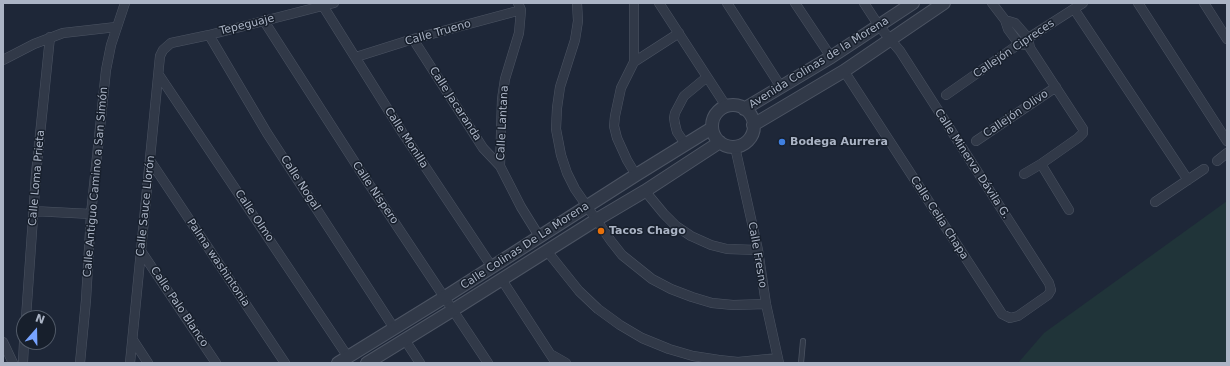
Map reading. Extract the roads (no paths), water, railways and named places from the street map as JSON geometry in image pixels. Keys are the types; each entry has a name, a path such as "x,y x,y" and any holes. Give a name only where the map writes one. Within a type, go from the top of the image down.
{"street":[{"name":"Calle Antiguo Camino a San Simón","path":"80,363 86,300 91,214 106,70 116,27 125,3"},
{"name":"Tepeguaje","path":"163,50 171,43 209,35 334,3"},
{"path":"577,3 578,21 575,40 560,87 556,129 561,155 567,173 575,189 622,255 652,279 671,289 692,297 712,302 733,305 766,304"},
{"path":"634,3 634,62 621,88 614,126 617,138 636,175"},
{"path":"659,3 726,106"},
{"path":"727,3 781,87"},
{"path":"795,3 830,57"},
{"name":"Calle Minerva Dávila G.","path":"864,3 879,26 900,51 1049,283 1051,290"},
{"name":"Avenida Colinas de la Morena","path":"744,109 830,57 913,3"},
{"name":"Avenida Colinas de la Morena","path":"753,125 844,71 944,3"},
{"path":"992,3 1006,20 1008,29 1019,44 1030,48"},
{"name":"Callejón Cipreces","path":"946,95 1019,44 1083,3"},
{"path":"1138,3 1227,141"},
{"path":"1204,3 1227,39"},
{"name":"Calle Monilla","path":"323,6 402,132 492,267"},
{"name":"Calle Trueno","path":"356,58 519,6"},
{"name":"Calle Lantana","path":"519,6 519,33 507,72 502,99 500,166 521,207 539,236"},
{"path":"1074,9 1188,180"},
{"path":"1006,20 1015,23 1028,38 1030,48 1080,123 1083,131 1078,138 1024,174"},
{"name":"Calle Níspero","path":"264,21 361,172 488,363"},
{"path":"3,60 50,37 69,32 116,27"},
{"path":"634,62 679,33"},
{"name":"Calle Nogal","path":"209,35 267,133 394,328"},
{"name":"Calle Loma Prieta","path":"27,310 33,211 50,37"},
{"name":"Calle Jacaranda","path":"414,39 483,148 500,166"},
{"name":"Calle Sauce Llorón","path":"130,363 151,162 160,56 163,50"},
{"name":"Calle Celia Chapa","path":"844,71 1002,314 1010,318 1018,316 1048,295 1051,290"},
{"name":"Calle Olmo","path":"159,75 343,360"},
{"path":"686,145 677,132 674,124 675,113 684,96 707,77"},
{"name":"Callejón Olivo","path":"976,141 1056,87"},
{"path":"732,105 744,109 749,113 753,125 750,137 741,145 735,147 724,145 720,142 716,138 712,128 714,117 721,109 732,105"},
{"name":"Calle Colinas De La Morena","path":"343,360 712,128"},
{"name":"Calle Colinas De La Morena","path":"367,363 645,191 720,142"},
{"name":"Calle Fresno","path":"735,147 758,250 766,304 779,360"},
{"path":"1216,161 1227,153"},
{"name":"Palma washintonia","path":"151,162 285,363"},
{"path":"1041,164 1069,210"},
{"path":"1155,202 1204,169"},
{"path":"645,191 676,226 691,236 711,245 727,249 758,250"},
{"path":"33,211 91,214"},
{"name":"Calle Palo Blanco","path":"141,251 216,363"},
{"path":"547,251 579,291 598,309 642,338 669,349 694,356 738,362 779,360"},
{"path":"502,280 554,359 566,363"},
{"path":"133,340 148,363"},
{"path":"405,340 420,363"},
{"path":"3,342 13,363"},
{"path":"23,363 24,350"}],"lane":[{"path":"801,363 803,341"}],"place":[{"name":"Bodega Aurrera","path":"782,142"},
{"name":"Tacos Chago","path":"601,231"}]}
